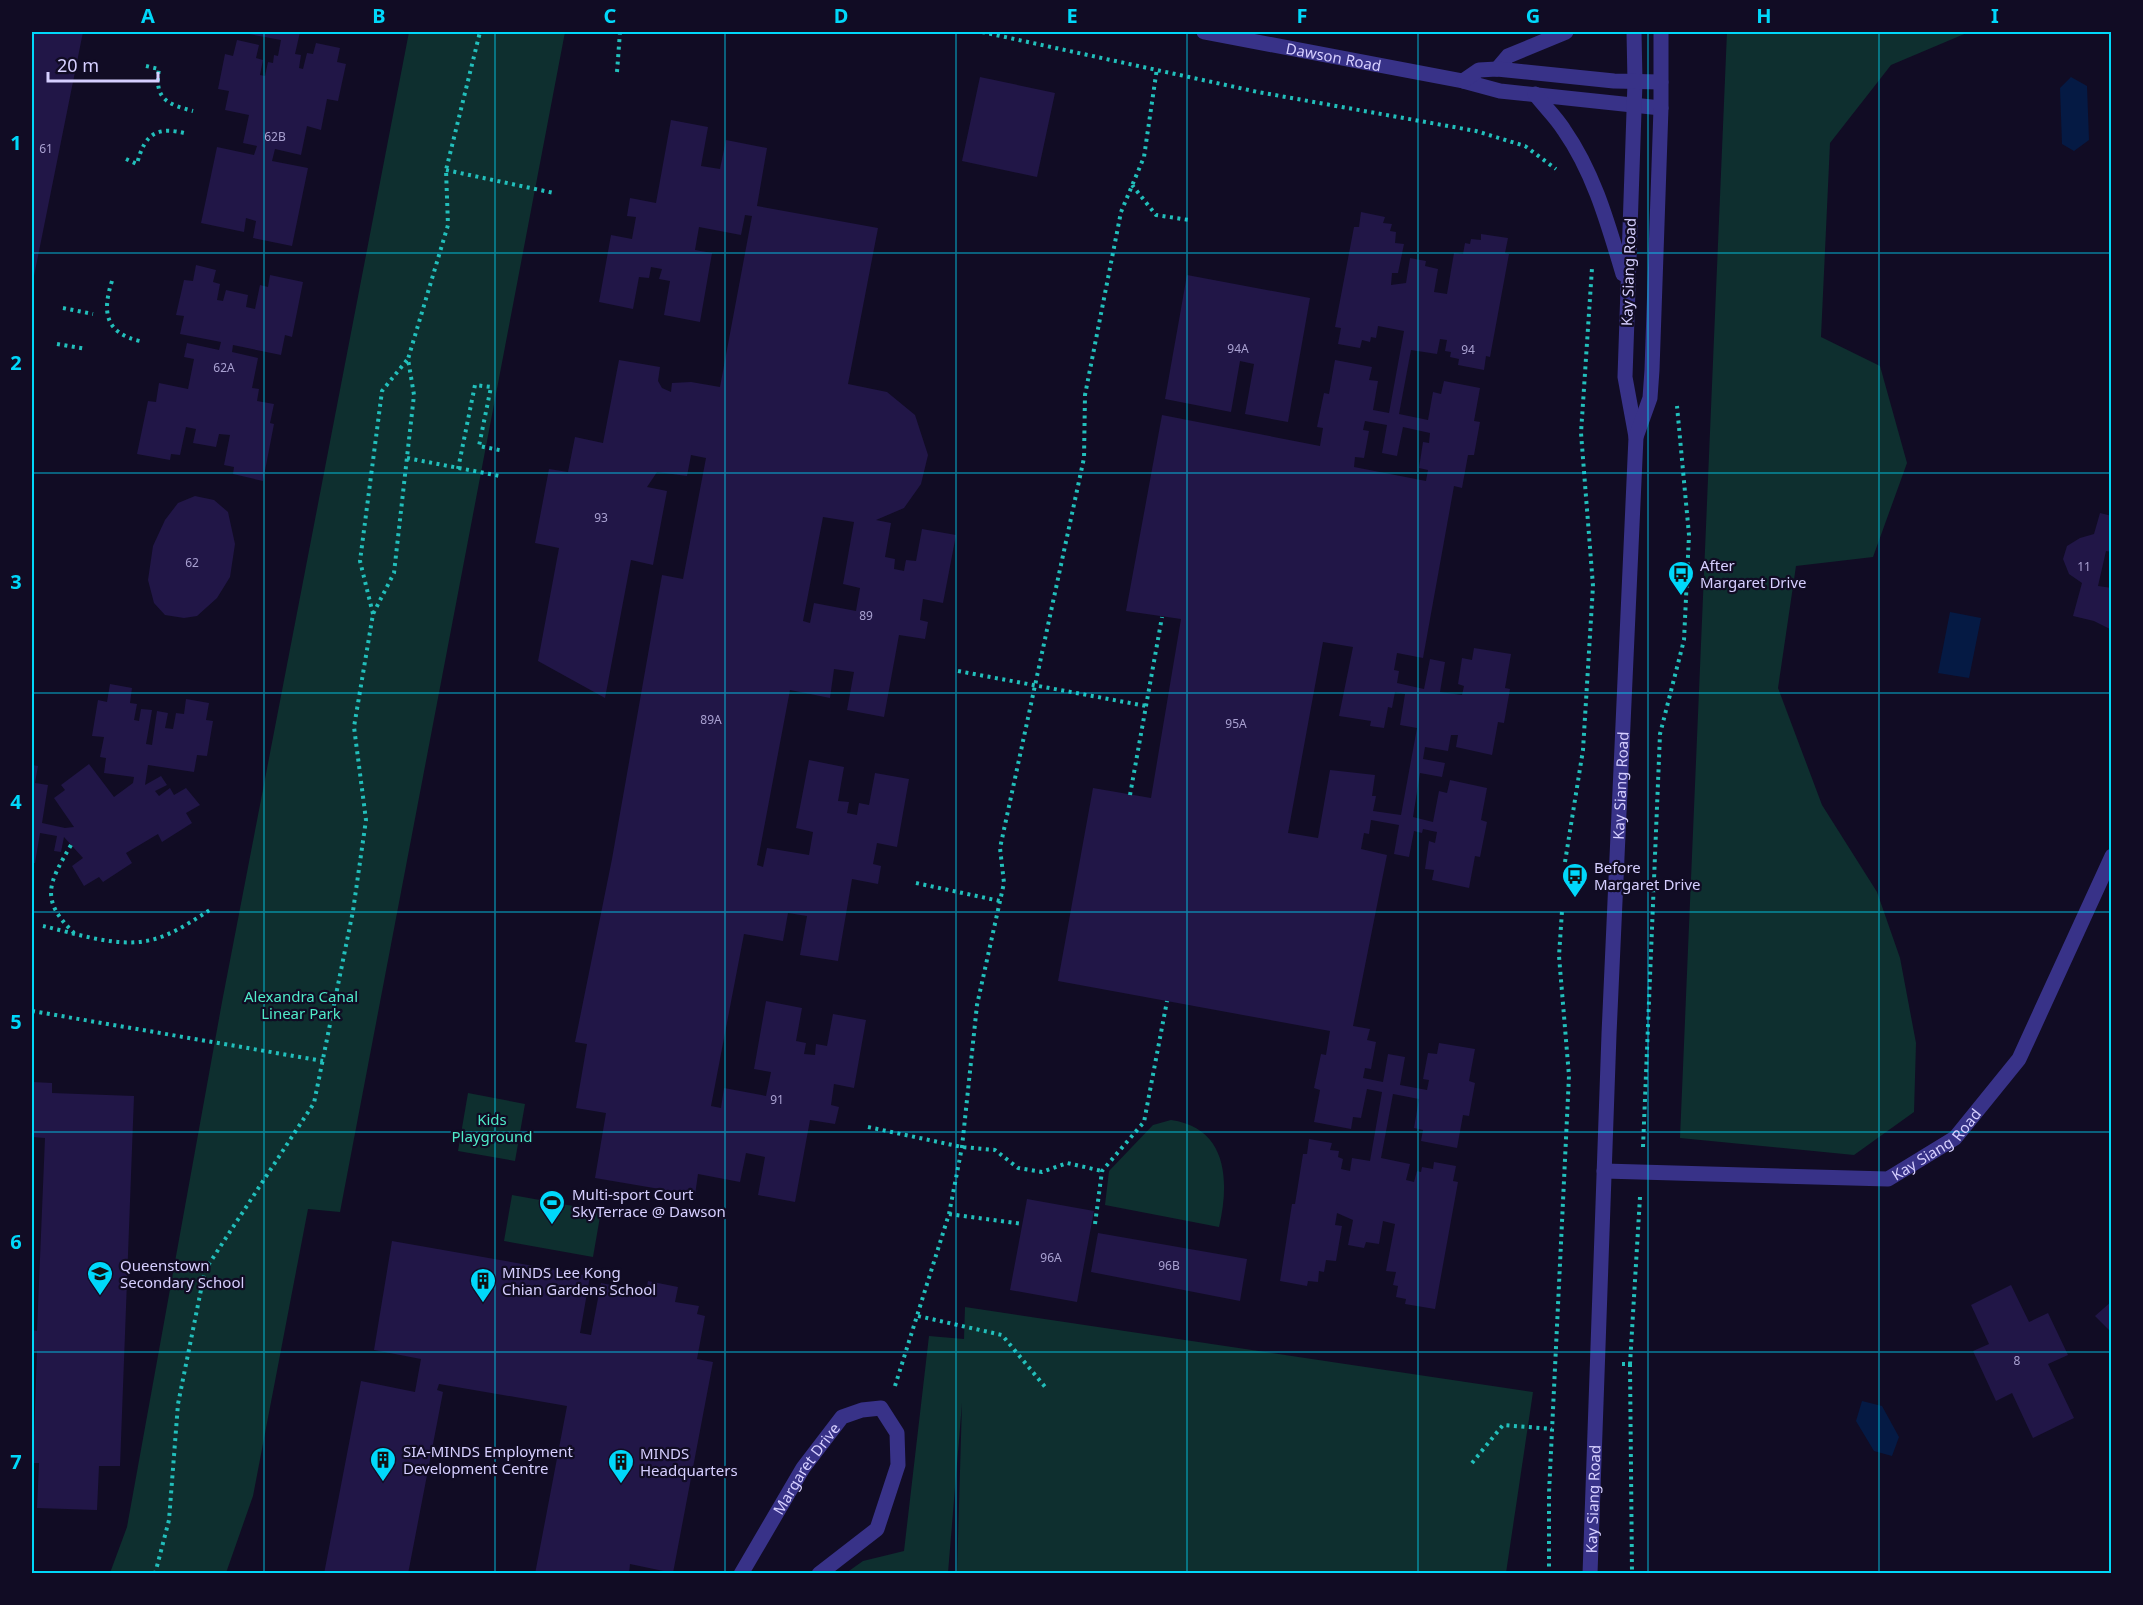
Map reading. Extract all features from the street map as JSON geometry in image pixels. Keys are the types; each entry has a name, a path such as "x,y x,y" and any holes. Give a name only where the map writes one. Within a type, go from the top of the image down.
{"street":[{"name":"Dawson Road","path":"1204,32 1463,81 1483,88 1661,108"},
{"path":"1497,69 1508,56 1566,32"},
{"path":"1634,32 1635,106"},
{"path":"1661,32 1661,108"},
{"path":"1463,81 1479,70 1497,69 1635,82 1661,82"},
{"path":"1535,94 1564,129 1584,165 1603,207 1626,285"},
{"name":"Kay Siang Road","path":"1590,1574 1604,1171 1636,437 1624,377 1635,106"},
{"name":"Kay Siang Road","path":"1636,437 1650,398 1661,108"},
{"name":"Kay Siang Road","path":"1604,1171 1888,1179 1955,1138 2019,1059 2112,856"},
{"path":"819,1574 877,1529 898,1466 897,1433 881,1408"},
{"name":"Margaret Drive","path":"741,1574 803,1468 842,1417 862,1410 881,1408"}],"path":[{"path":"373,614 360,561 382,391 408,359 448,225 446,170 480,32"},
{"path":"617,72 620,32"},
{"path":"982,32 1157,68 1258,92 1476,131 1525,146 1559,172"},
{"path":"146,66 159,69 157,83 161,96 172,106 193,111"},
{"path":"881,1408 897,1383 949,1214 962,1147 977,1005 1004,883 1000,848 1084,458 1085,395 1116,235 1121,212 1144,157 1157,68"},
{"path":"126,159 138,164 141,149 154,133 165,130 188,134"},
{"path":"446,170 554,193"},
{"path":"1132,185 1156,215 1189,220"},
{"path":"1565,862 1583,750 1593,586 1581,433 1593,258"},
{"path":"112,281 106,310 110,322 117,332 140,341"},
{"path":"63,308 93,314"},
{"path":"57,344 86,349"},
{"path":"154,1574 169,1520 178,1404 205,1270 314,1103 353,911 366,820 354,727 373,614 394,573 414,395 408,359"},
{"path":"458,469 475,385 491,387 479,446 504,451"},
{"path":"1632,1574 1630,1364 1641,1172 1660,734 1684,640 1689,535 1677,395"},
{"path":"407,458 500,476"},
{"path":"1131,795 1162,617"},
{"path":"958,671 1146,706"},
{"path":"71,844 51,887 51,902 56,915 74,933"},
{"path":"916,883 1000,901"},
{"path":"43,926 119,941 145,941 178,930 213,908"},
{"path":"1549,1574 1552,1429 1569,1076 1559,956 1562,911"},
{"path":"1095,1224 1102,1171 1144,1122 1167,1001"},
{"path":"32,1011 322,1061"},
{"path":"868,1127 962,1147 995,1150 1018,1168 1042,1172 1067,1163 1102,1171"},
{"path":"949,1214 1023,1224"},
{"path":"918,1316 1002,1335 1046,1388"},
{"path":"1597,1363 1630,1364"},
{"path":"1472,1463 1503,1425 1552,1429"}],"green space":[{"name":"Alexandra Canal Linear Park","path":"409,32 565,32 340,1212 308,1209 253,1496 226,1573 110,1573 127,1527 222,1002"},
{"path":"1727,32 1969,32 1891,65 1830,143 1821,337 1880,366 1907,463 1873,557 1796,566 1778,688 1822,805 1877,892 1900,958 1916,1043 1914,1112 1854,1155 1680,1138"},
{"name":"Kids Playground","path":"468,1093 525,1104 515,1161 458,1151"},
{"path":"1171,1120 1190,1125 1204,1133 1214,1145 1223,1175 1224,1192 1219,1227 1105,1205 1109,1171 1153,1125"},
{"name":"Multi-sport Court SkyTerrace @ Dawson","path":"512,1195 601,1211 593,1257 504,1241"},
{"path":"965,1307 1533,1392 1506,1573 957,1573 962,1403 948,1573 846,1573 863,1561 904,1551 929,1336 964,1339"}],"water":[{"path":"2071,77 2087,86 2089,140 2074,151 2062,144 2060,88"},
{"path":"1950,612 1981,618 1969,678 1938,673"},
{"path":"1862,1401 1882,1406 1899,1437 1892,1456 1874,1451 1856,1421"}],"building":[{"path":"32,32 83,32 32,286"},
{"path":"249,32 300,32 295,54 301,55 299,68 303,69 307,53 313,54 316,43 340,48 337,62 346,64 338,101 327,99 321,130 307,126 301,155 275,149 272,161 308,168 292,246 253,238 256,221 246,218 244,232 201,223 217,147 254,155 257,146 243,143 249,115 225,110 229,91 218,89 225,54 233,56 237,40 259,45 256,58 263,60 260,75 265,76 268,62 273,63 274,55 278,56 281,40 249,34"},
{"path":"980,77 1055,93 1037,177 962,161"},
{"path":"671,120 708,127 701,166 720,169 726,140 767,148 757,206 878,228 848,384 887,392 915,415 928,455 921,484 904,508 876,520 891,523 885,557 895,559 894,569 904,571 906,560 916,561 922,529 956,535 943,603 923,599 920,620 928,622 925,639 899,635 884,717 847,710 854,672 834,669 830,698 790,690 757,865 763,867 767,848 809,855 813,832 796,828 809,760 844,767 838,801 849,802 847,813 857,815 859,803 869,805 875,773 909,779 897,847 877,843 873,864 881,866 878,884 852,879 838,961 800,955 807,916 788,913 783,941 744,934 711,1106 721,1108 724,1088 766,1096 771,1072 754,1069 766,1001 802,1008 796,1041 806,1043 804,1054 815,1055 816,1044 827,1046 833,1014 866,1020 854,1088 834,1084 831,1105 839,1107 835,1124 810,1120 795,1202 758,1195 765,1157 746,1153 740,1182 698,1174 695,1195 595,1178 606,1113 576,1108 587,1044 575,1042 612,859 662,575 683,579 706,458 691,455 687,476 657,472 647,487 667,491 653,565 631,560 605,698 538,661 559,548 535,543 549,469 568,472 575,437 603,443 619,360 660,367 658,381 662,388 671,392 672,383 691,382 720,387 752,216 745,215 741,235 699,227 695,250 712,253 700,322 664,315 670,281 659,279 662,269 651,267 649,278 639,277 633,309 599,302 611,235 632,239 636,217 627,216 630,198 656,203","holes":["823,517 854,522 843,584 860,588 856,611 814,603 810,623 803,621"]},
{"path":"1361,212 1385,217 1383,223 1392,224 1390,231 1396,232 1395,243 1404,244 1398,273 1392,273 1391,285 1406,283 1410,258 1426,261 1425,266 1438,269 1434,292 1447,294 1454,253 1463,254 1465,243 1470,244 1471,239 1481,240 1481,234 1508,238 1505,253 1509,254 1490,357 1486,356 1484,370 1458,365 1459,359 1450,357 1451,352 1445,351 1447,340 1440,339 1437,354 1411,350 1399,414 1428,420 1433,392 1441,394 1444,381 1480,388 1474,421 1480,422 1474,455 1468,455 1462,488 1454,486 1423,658 1397,653 1394,670 1399,671 1397,683 1424,689 1430,659 1445,662 1440,692 1462,695 1464,686 1458,684 1462,658 1472,660 1474,648 1511,654 1505,688 1510,689 1504,723 1498,722 1492,755 1456,747 1458,735 1451,735 1448,751 1425,747 1423,759 1445,763 1442,777 1420,773 1413,817 1433,822 1439,791 1447,793 1450,780 1487,788 1481,820 1487,822 1480,857 1475,856 1469,888 1432,880 1434,870 1425,869 1429,841 1435,843 1437,832 1423,829 1422,833 1414,831 1409,857 1394,854 1399,825 1371,820 1369,834 1364,833 1361,849 1387,855 1353,1026 1370,1029 1367,1040 1376,1042 1371,1069 1365,1068 1363,1078 1383,1082 1388,1054 1405,1057 1400,1085 1427,1090 1429,1080 1423,1079 1428,1053 1437,1054 1439,1043 1475,1049 1469,1081 1475,1083 1469,1116 1463,1115 1457,1148 1421,1141 1423,1130 1414,1128 1419,1099 1393,1094 1381,1158 1410,1164 1406,1180 1414,1182 1417,1171 1421,1172 1422,1167 1433,1169 1434,1162 1456,1166 1453,1181 1458,1182 1435,1309 1405,1304 1406,1299 1396,1297 1398,1286 1393,1285 1396,1272 1386,1271 1395,1224 1383,1221 1379,1244 1366,1242 1364,1248 1348,1245 1353,1220 1337,1213 1335,1225 1342,1226 1336,1261 1326,1260 1324,1272 1319,1271 1318,1282 1308,1281 1307,1286 1280,1281 1292,1204 1295,1204 1303,1154 1307,1154 1309,1139 1332,1143 1330,1150 1339,1151 1338,1157 1343,1159 1341,1169 1350,1171 1352,1158 1370,1161 1382,1092 1367,1089 1361,1118 1353,1117 1351,1129 1314,1122 1320,1090 1314,1088 1321,1054 1326,1055 1330,1031 1058,981 1093,788 1151,798 1181,619 1126,611 1162,415 1320,446 1323,428 1317,427 1324,393 1329,394 1335,360 1372,367 1369,380 1378,381 1373,410 1389,413 1404,331 1378,326 1376,338 1371,337 1370,342 1362,340 1360,348 1338,344 1341,328 1335,327 1354,227 1359,227","holes":["1365,421 1387,425 1382,453 1397,456 1403,427 1430,433 1429,443 1423,442 1419,468 1428,470 1426,481 1354,467 1355,457 1364,458 1369,431 1363,430","1323,642 1353,647 1339,716 1371,721 1370,726 1384,728 1388,707 1392,708 1395,692 1405,694 1400,725 1417,728 1401,815 1373,811 1376,796 1372,796 1375,775 1330,770 1318,838 1288,833"]},
{"path":"196,265 216,270 213,282 220,284 217,300 223,301 226,290 248,295 246,307 255,309 260,285 268,287 270,275 303,282 292,337 285,335 281,355 233,345 232,352 258,358 252,388 259,389 257,401 274,404 270,423 274,424 263,481 233,474 234,467 224,465 230,435 219,434 216,447 193,443 196,429 186,427 180,455 171,454 170,460 137,454 148,401 156,402 159,383 188,389 194,359 184,357 187,343 219,350 221,342 180,334 184,316 176,315 184,280 193,281"},
{"path":"1187,275 1310,298 1288,422 1245,414 1254,364 1240,361 1231,412 1165,399"},
{"path":"195,496 214,500 228,512 235,544 230,577 217,598 197,616 184,618 165,615 154,603 148,580 153,546 165,520 178,503"},
{"path":"2100,513 2112,516 2112,552 2106,551 2098,586 2112,588 2112,630 2094,621 2073,616 2082,583 2069,574 2063,559 2067,546 2080,538 2094,534"},
{"path":"110,684 132,688 130,703 137,704 134,720 139,721 141,709 152,710 146,744 152,745 157,711 168,713 165,728 173,729 176,713 184,714 186,699 209,703 206,720 213,721 207,756 197,755 194,772 148,765 145,785 161,776 167,785 155,791 159,796 170,788 174,795 186,788 200,805 186,813 192,823 162,842 158,834 126,853 132,863 103,882 99,877 84,886 72,866 83,858 64,837 61,852 54,851 57,836 40,833 35,863 32,863 32,765 38,766 35,783 48,785 42,823 65,828 74,827 54,798 65,790 61,785 89,764 114,797 133,783 134,777 104,773 106,758 100,757 104,737 92,736 98,700 107,702"},
{"path":"32,1082 52,1083 52,1093 134,1096 120,1466 99,1466 97,1510 37,1508 39,1463 33,1463 37,1351 32,1350 32,1330 37,1331 45,1138 32,1137"},
{"path":"1027,1199 1094,1211 1077,1302 1010,1290"},
{"path":"1098,1233 1247,1259 1240,1301 1091,1272"},
{"path":"392,1241 590,1276 580,1333 591,1335 601,1283 646,1292 648,1281 678,1287 675,1302 699,1306 697,1314 705,1316 697,1359 713,1362 673,1573 630,1564 629,1574 535,1574 567,1406 439,1384 437,1390 443,1392 408,1574 324,1574 361,1381 415,1392 421,1359 374,1350"},
{"path":"2011,1285 2029,1322 2048,1313 2068,1355 2048,1364 2074,1418 2033,1438 2012,1393 1996,1401 1973,1351 1989,1344 1971,1305"},
{"path":"2112,1301 2112,1333 2095,1316"}],"place":[{"name":"After Margaret Drive","path":"1681,597"},
{"name":"Before Margaret Drive","path":"1575,899"},
{"name":"Multi-sport Court SkyTerrace @ Dawson","path":"552,1226"},
{"name":"Queenstown Secondary School","path":"100,1297"},
{"name":"MINDS Lee Kong Chian Gardens School","path":"483,1304"},
{"name":"SIA-MINDS Employment Development Centre","path":"383,1483"},
{"name":"MINDS Headquarters","path":"621,1485"}]}
